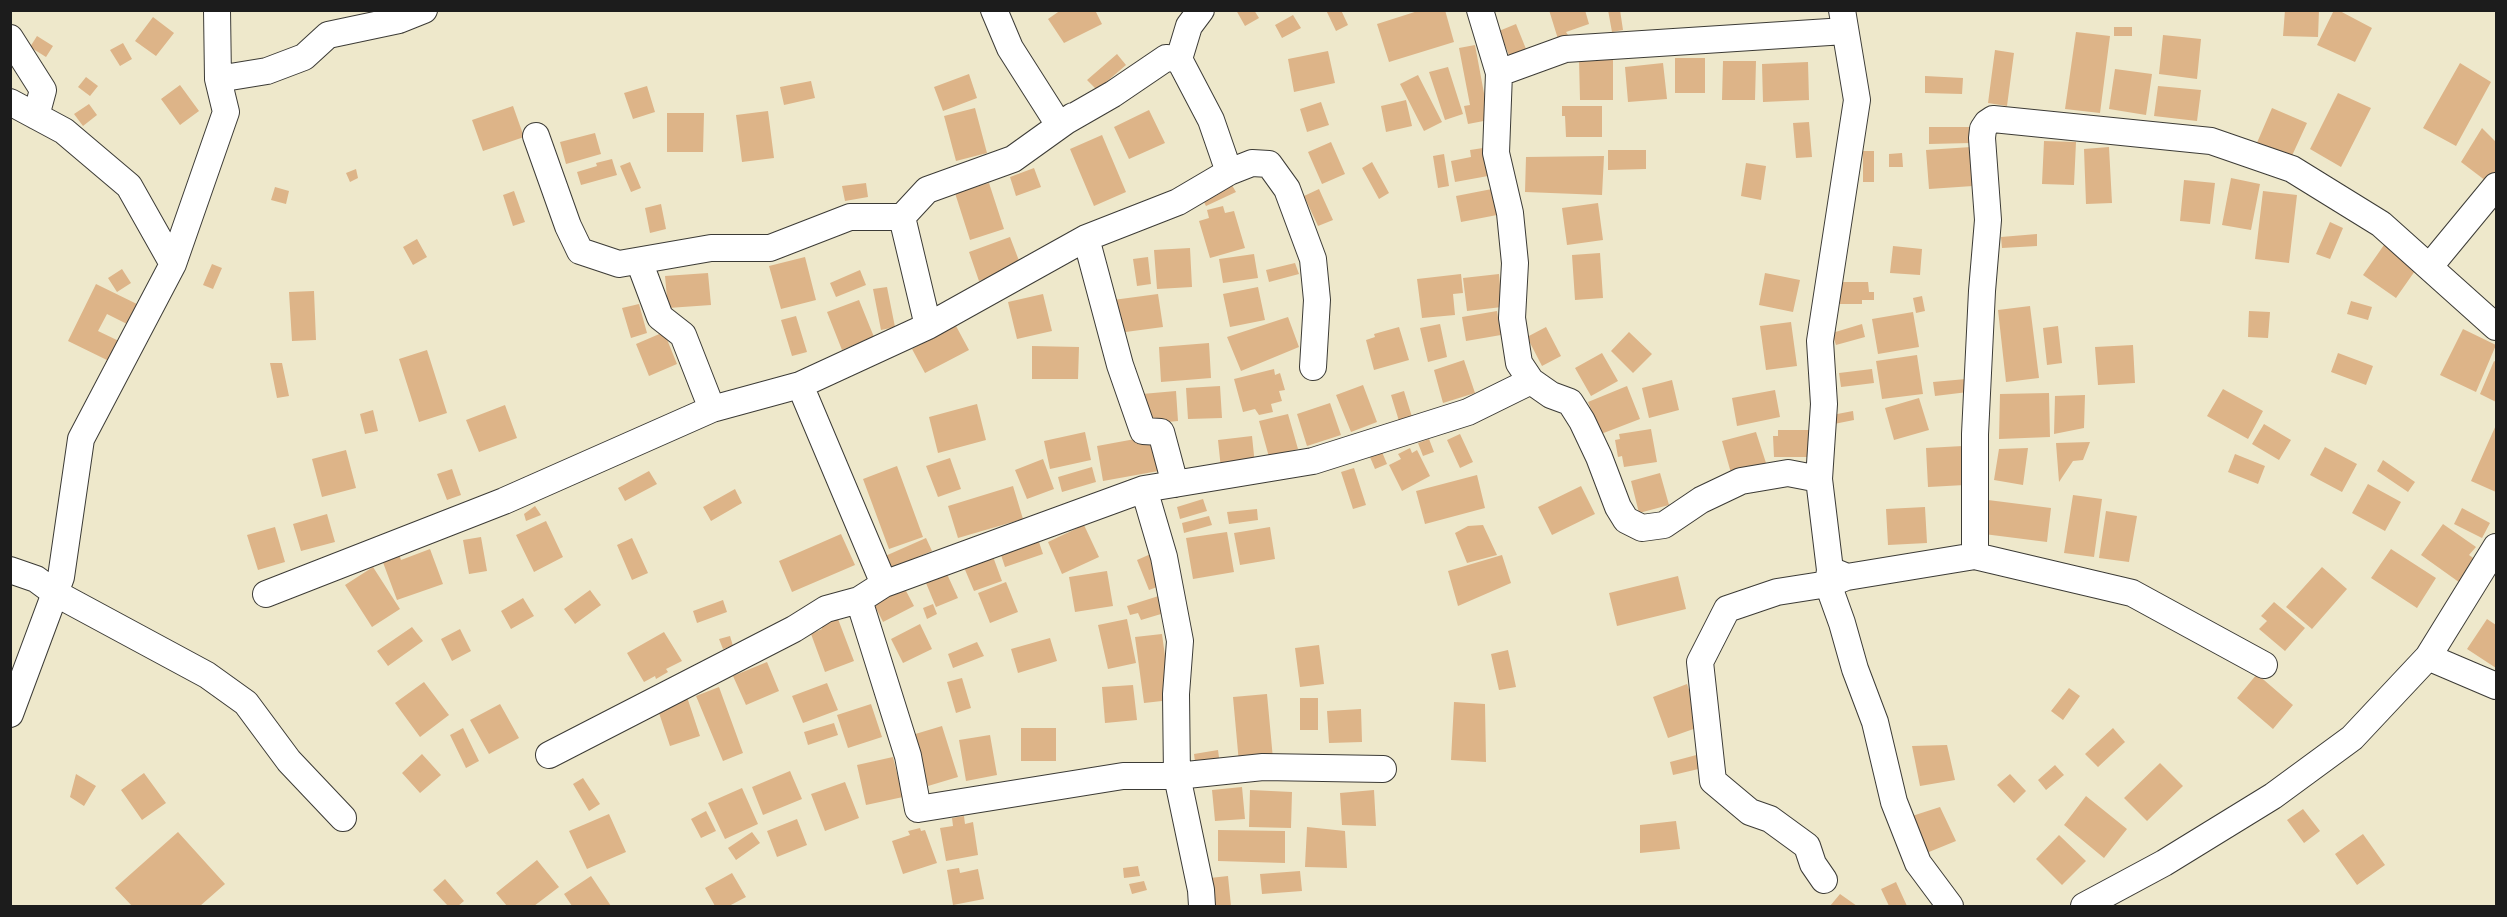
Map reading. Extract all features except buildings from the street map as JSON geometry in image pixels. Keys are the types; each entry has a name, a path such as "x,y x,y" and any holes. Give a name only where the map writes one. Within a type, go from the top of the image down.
{"street":[{"path":"10,714 61,577 81,439 173,264 226,112 218,78 217,10"},
{"path":"218,78 267,71 304,57 328,35 399,20 424,10"},
{"path":"994,10 1010,48 1059,125"},
{"path":"1201,10 1189,26 1179,59 1211,120 1229,172"},
{"path":"1480,10 1499,73 1496,153 1510,213 1514,253 1512,318 1519,363 1531,381 1551,395 1570,402 1582,421 1618,507 1626,520 1642,528 1664,525 1701,500 1741,481 1788,473 1819,478"},
{"path":"1499,73 1565,49 1843,21 1857,100 1820,341 1824,404 1819,478 1842,623 1855,669 1875,722 1894,802 1918,863 1950,906"},
{"path":"10,38 43,90 36,116"},
{"path":"536,136 568,226 580,251 619,264 711,248 770,248 850,218 902,218 927,190 1013,159 1059,125 1113,94 1166,58 1179,59"},
{"path":"10,102 64,131 129,186 173,264"},
{"path":"1975,556 1975,434 1988,219 1982,138 1983,129 1993,119 2211,141 2292,169 2381,224 2496,327"},
{"path":"266,594 504,501 712,409 800,385 928,326 1086,238 1178,202 1229,172 1252,163 1269,164 1287,189 1313,259 1317,300 1313,367"},
{"path":"2430,266 2496,186"},
{"path":"902,218 928,326"},
{"path":"1086,238 1120,365 1143,431 1161,432 1175,484"},
{"path":"639,261 660,317 683,335 712,409"},
{"path":"549,755 794,629 826,609 858,600 884,584 1144,489 1324,458 1468,412 1531,381"},
{"path":"800,385 884,584"},
{"path":"1144,489 1164,557 1180,641 1176,694 1177,776 1201,890 1202,906"},
{"path":"2084,906 2164,863 2273,796 2352,738 2428,657 2496,547"},
{"path":"1824,880 1813,864 1807,846 1770,819 1750,812 1713,781 1700,662 1727,609 1777,592 1835,577 1975,556 2132,592 2264,665"},
{"path":"10,570 36,579 55,593 207,675 246,703 289,761 343,818"},
{"path":"858,600 908,756 918,809 1123,776 1177,776 1263,767 1383,769"},
{"path":"2428,657 2496,686"}]}
